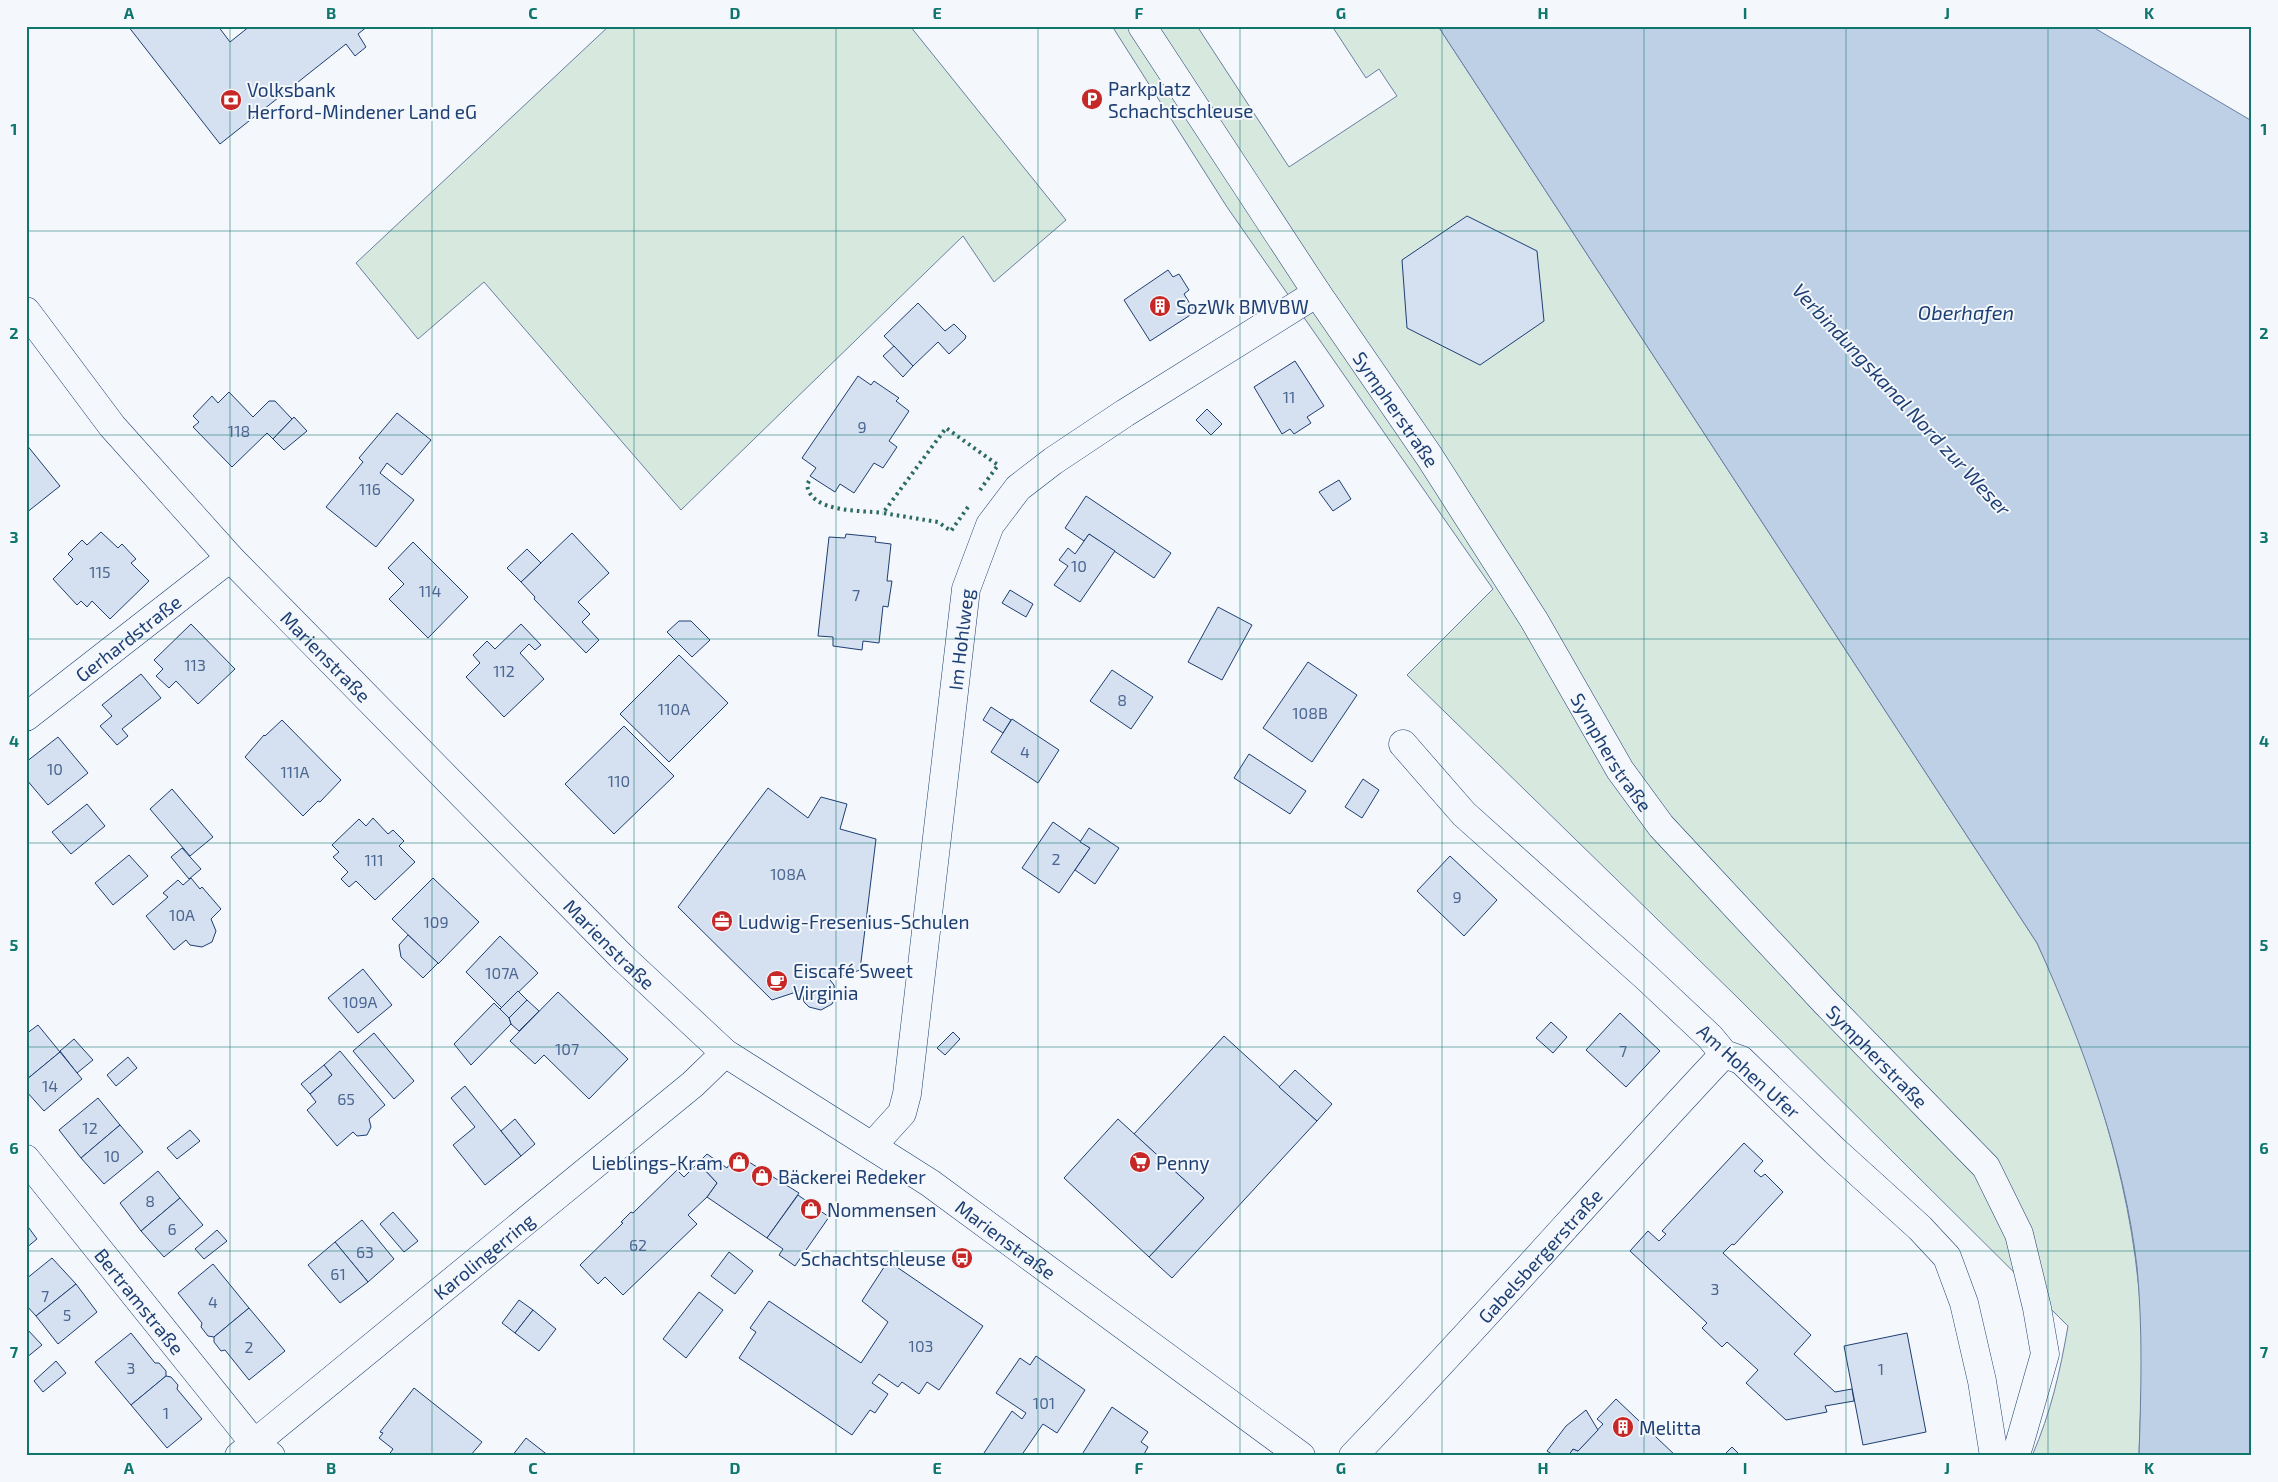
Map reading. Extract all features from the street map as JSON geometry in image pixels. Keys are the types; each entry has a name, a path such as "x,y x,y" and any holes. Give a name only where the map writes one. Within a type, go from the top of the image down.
{"street":[{"name":"Sympherstraße","path":"1142,26 1317,293 1428,456 1534,620 1620,770 1661,826 1824,1002 1986,1167 2019,1234 2038,1308 2045,1354 2020,1445 2014,1456"},
{"name":"Im Hohlweg","path":"872,1146 902,1113 907,1094 966,590 990,525 1018,488 1053,461 1125,413 1317,293"},
{"name":"Marienstraße","path":"26,311 112,426 230,558 621,956 725,1053 930,1183 1301,1456"},
{"name":"Gerhardstraße","path":"26,717 230,558"},
{"name":"Am Hohen Ufer","path":"1403,744 1464,814 1653,984 1710,1037 1724,1054 1741,1060 1835,1151 1920,1228 1947,1257 1964,1303 1982,1382 1994,1456"},
{"name":"Karolingerring","path":"255,1451 693,1084 725,1053"},
{"name":"Gabelsbergerstraße","path":"1353,1456 1404,1404 1581,1212 1619,1166 1724,1054"},
{"name":"Bertramstraße","path":"26,1159 255,1451"}],"shaded area":[{"path":"609,26 910,26 1066,220 994,282 963,236 681,510 484,282 418,339 356,263"},
{"path":"1112,26 1197,26 1289,167 1397,96 1379,69 1366,78 1332,26 1438,26 2037,943 2058,989 2094,1085 2122,1183 2132,1234 2142,1335 2139,1456 2032,1456 2045,1424 2054,1392 2068,1326 1738,998 1407,675 1493,589 1227,207"}],"water":[{"name":"Oberhafen","path":"1438,26 2091,26 2252,121 2252,1456 2139,1456 2141,1338 2137,1267 2131,1225 2112,1142 2099,1101 2070,1021 2037,943"}],"building":[{"name":"Volksbank Herford-Mindener Land eG","path":"128,26 218,26 230,42 250,26 368,26 358,34 366,47 355,56 346,44 220,144"},
{"path":"1467,216 1537,251 1544,321 1480,365 1407,328 1402,260"},
{"name":"SozWk BMVBW","path":"1168,270 1173,277 1179,274 1189,290 1184,294 1195,312 1150,341 1124,300"},
{"path":"918,303 945,331 954,324 966,336 949,354 938,342 913,366 884,336"},
{"path":"894,346 913,366 903,377 883,356"},
{"path":"1295,361 1324,406 1307,417 1311,423 1294,434 1290,429 1282,434 1254,387"},
{"path":"858,376 871,385 874,381 899,398 896,401 909,411 889,441 897,447 883,468 874,463 854,493 840,484 835,492 810,476 816,468 802,458"},
{"path":"229,392 253,417 269,401 275,401 292,419 273,439 267,433 232,467 193,427 199,422 193,416 212,396 218,403"},
{"path":"1207,409 1222,424 1211,435 1196,420"},
{"path":"397,413 431,440 402,475 387,463 380,473 414,500 376,547 326,507 363,462 359,458"},
{"path":"294,417 307,431 284,450 273,439"},
{"path":"26,444 60,486 26,513"},
{"path":"1339,480 1351,499 1333,511 1319,492"},
{"path":"1086,496 1171,553 1154,578 1089,534 1084,541 1065,528"},
{"path":"101,532 118,548 122,544 136,559 131,563 149,581 110,619 92,601 87,607 81,601 77,605 53,579 73,559 68,554 82,540 87,545"},
{"path":"572,533 609,573 578,602 590,614 582,622 599,640 586,653 534,599 535,597 521,582"},
{"path":"846,534 876,537 875,542 891,544 887,581 892,581 888,607 883,606 879,643 863,641 862,650 833,646 833,637 818,636 829,537 845,538"},
{"path":"1089,534 1115,551 1080,602 1054,585 1068,566 1059,560 1068,548 1075,554"},
{"path":"413,542 468,597 428,638 389,599 404,584 388,568"},
{"path":"527,549 541,563 521,582 507,568"},
{"path":"1010,590 1033,604 1026,617 1002,603"},
{"path":"1218,607 1252,625 1222,680 1188,662"},
{"path":"679,621 691,621 710,640 692,657 667,632"},
{"path":"191,624 235,669 198,704 176,681 169,688 156,676 163,669 154,660"},
{"path":"521,624 541,645 535,650 529,644 520,653 544,679 504,717 466,677 480,663 473,655 487,641 495,649"},
{"path":"679,655 728,703 669,762 620,714"},
{"path":"1308,662 1357,695 1312,762 1263,728"},
{"path":"1112,670 1153,697 1131,729 1090,701"},
{"path":"141,674 161,698 122,729 128,736 117,745 100,726 112,716 102,705"},
{"path":"991,707 1011,720 1003,733 983,720"},
{"path":"1012,719 1059,750 1038,783 991,752"},
{"path":"282,720 341,780 320,802 318,801 303,816 245,757 264,735"},
{"path":"624,726 674,776 614,834 565,784"},
{"path":"58,737 88,773 48,805 26,779 26,762"},
{"path":"1249,754 1306,791 1290,814 1234,778"},
{"path":"1363,779 1379,790 1362,818 1345,807"},
{"path":"768,788 808,818 821,797 847,804 840,829 876,839 860,970 830,980 834,985 835,998 832,1004 821,1010 809,1007 804,1002 802,990 772,1000 678,907"},
{"path":"172,789 213,837 190,856 150,809"},
{"path":"87,804 105,826 71,854 52,832"},
{"path":"373,818 388,834 393,830 404,841 399,846 415,862 375,900 356,881 349,887 341,879 348,872 333,857 339,852 332,845 359,819 366,826"},
{"path":"1053,822 1090,848 1059,893 1022,868"},
{"path":"1089,828 1119,848 1095,884 1075,870 1090,848 1080,842"},
{"path":"182,848 201,869 189,879 171,857"},
{"path":"129,855 148,876 113,905 95,883"},
{"path":"1450,856 1497,900 1464,936 1417,891"},
{"path":"191,878 200,889 202,887 221,909 211,919 216,931 212,942 202,947 190,945 186,940 174,950 146,916 168,897 163,893 178,880 183,885"},
{"path":"433,878 479,922 438,964 392,919"},
{"path":"408,935 438,963 423,978 401,957 399,945"},
{"path":"500,936 538,973 502,1008 466,972"},
{"path":"363,969 392,1005 358,1033 328,998"},
{"path":"518,991 527,1000 509,1018 500,1009"},
{"path":"558,992 628,1059 589,1099 544,1055 535,1064 510,1041"},
{"path":"527,1000 539,1011 519,1031 511,1024 509,1018"},
{"path":"494,1003 509,1018 511,1024 471,1065 454,1044"},
{"path":"1620,1013 1660,1051 1626,1087 1586,1050"},
{"path":"1551,1022 1567,1037 1553,1053 1536,1038"},
{"path":"38,1025 60,1052 26,1080 26,1034"},
{"path":"953,1032 960,1039 945,1055 937,1048"},
{"path":"374,1033 414,1081 394,1099 353,1051"},
{"path":"1224,1036 1317,1121 1172,1278 1149,1257 1204,1198 1134,1134"},
{"path":"74,1039 93,1060 77,1073 60,1051"},
{"path":"340,1051 385,1105 369,1119 371,1127 367,1135 357,1136 353,1132 337,1146 307,1110 316,1102 310,1094 332,1075 324,1065"},
{"path":"60,1052 82,1079 44,1111 26,1091 26,1080"},
{"path":"128,1057 137,1068 116,1086 107,1075"},
{"path":"324,1065 332,1075 310,1094 301,1084"},
{"path":"1295,1070 1332,1104 1317,1121 1279,1087"},
{"path":"465,1086 521,1156 485,1185 453,1145 475,1127 451,1098"},
{"path":"98,1098 120,1125 81,1158 59,1130"},
{"path":"515,1119 535,1144 521,1156 501,1131"},
{"path":"1118,1119 1204,1198 1149,1257 1064,1178"},
{"path":"120,1125 143,1152 104,1184 81,1158"},
{"path":"190,1130 200,1141 177,1159 167,1148"},
{"path":"1744,1143 1763,1161 1754,1171 1761,1177 1765,1174 1783,1192 1734,1245 1732,1244 1723,1253 1811,1335 1794,1354 1835,1392 1852,1389 1854,1401 1825,1406 1827,1412 1786,1420 1746,1383 1758,1370 1727,1342 1722,1347 1702,1328 1707,1323 1630,1251 1648,1231 1659,1241 1666,1234 1662,1231"},
{"path":"707,1154 727,1168 736,1154 799,1193 767,1238 707,1197 717,1183 698,1163"},
{"path":"698,1163 717,1183 707,1197 688,1215 697,1224 623,1295 605,1277 598,1284 580,1265 623,1223 621,1222 631,1212 633,1213 677,1170 684,1177"},
{"path":"158,1171 180,1198 141,1231 120,1203"},
{"path":"798,1195 829,1217 795,1266 779,1255 783,1249 767,1238"},
{"path":"180,1198 203,1225 164,1257 141,1231"},
{"path":"393,1212 418,1241 404,1252 380,1224"},
{"path":"362,1220 394,1259 368,1282 335,1242"},
{"path":"26,1224 37,1239 26,1248"},
{"path":"217,1230 227,1241 204,1259 195,1249"},
{"path":"335,1242 368,1282 340,1303 308,1265"},
{"path":"729,1252 753,1271 735,1294 711,1276"},
{"path":"52,1258 76,1284 36,1316 26,1305 26,1279"},
{"path":"888,1261 983,1326 939,1390 927,1382 919,1394 902,1382 898,1387 879,1374 872,1383 888,1394 875,1413 870,1410 852,1435 739,1358 756,1332 750,1328 769,1301 861,1363 888,1322 862,1301"},
{"path":"213,1264 249,1308 214,1337 208,1336 201,1327 202,1323 178,1293"},
{"path":"76,1284 97,1312 58,1344 36,1316"},
{"path":"699,1292 723,1310 686,1358 663,1339"},
{"path":"519,1300 533,1310 515,1333 502,1323"},
{"path":"249,1308 285,1351 249,1380 225,1350 221,1351 214,1342 214,1337"},
{"path":"533,1310 556,1329 539,1351 515,1333"},
{"path":"26,1328 42,1345 26,1358"},
{"path":"131,1333 155,1363 159,1363 166,1371 166,1376 131,1405 95,1362"},
{"path":"1907,1333 1926,1432 1863,1445 1844,1346"},
{"path":"1036,1356 1085,1390 1057,1433 1043,1424 1021,1456 982,1456 1012,1411 1022,1419 1026,1413 996,1393 1020,1358 1030,1365"},
{"path":"56,1361 66,1373 43,1392 34,1381"},
{"path":"166,1376 171,1377 178,1385 177,1389 202,1419 167,1448 131,1405"},
{"path":"414,1388 482,1442 470,1456 388,1456 393,1449 379,1438 383,1433 380,1432"},
{"name":"Melitta","path":"1616,1399 1676,1456 1568,1456 1573,1449 1578,1451 1603,1424 1597,1419"},
{"path":"1112,1407 1148,1432 1141,1442 1148,1447 1143,1456 1081,1456"},
{"path":"1586,1410 1598,1430 1578,1451 1573,1449 1568,1456 1555,1456 1547,1451 1566,1426"},
{"path":"526,1438 549,1456 512,1456"},
{"name":"Melitta","path":"1732,1447 1741,1456 1723,1456"}],"hedge":[{"path":"968,507 951,531 938,522 883,513 946,428 998,465 980,490"},
{"path":"809,481 807,485 810,494 817,501 838,508 883,513"}],"place":[{"name":"Parkplatz Schachtschleuse","path":"1092,99"},
{"name":"Volksbank Herford-Mindener Land eG","path":"231,100"},
{"name":"SozWk BMVBW","path":"1160,306"},
{"name":"Ludwig-Fresenius-Schulen","path":"722,921"},
{"name":"Eiscafé Sweet Virginia","path":"777,981"},
{"name":"Lieblings-Kram","path":"739,1162"},
{"name":"Penny","path":"1140,1162"},
{"name":"Bäckerei Redeker","path":"762,1176"},
{"name":"Nommensen","path":"811,1209"},
{"name":"Schachtschleuse","path":"962,1258"},
{"name":"Melitta","path":"1623,1427"}],"water label":[{"name":"Verbindungskanal Nord zur Weser","path":"1902,399"}]}
